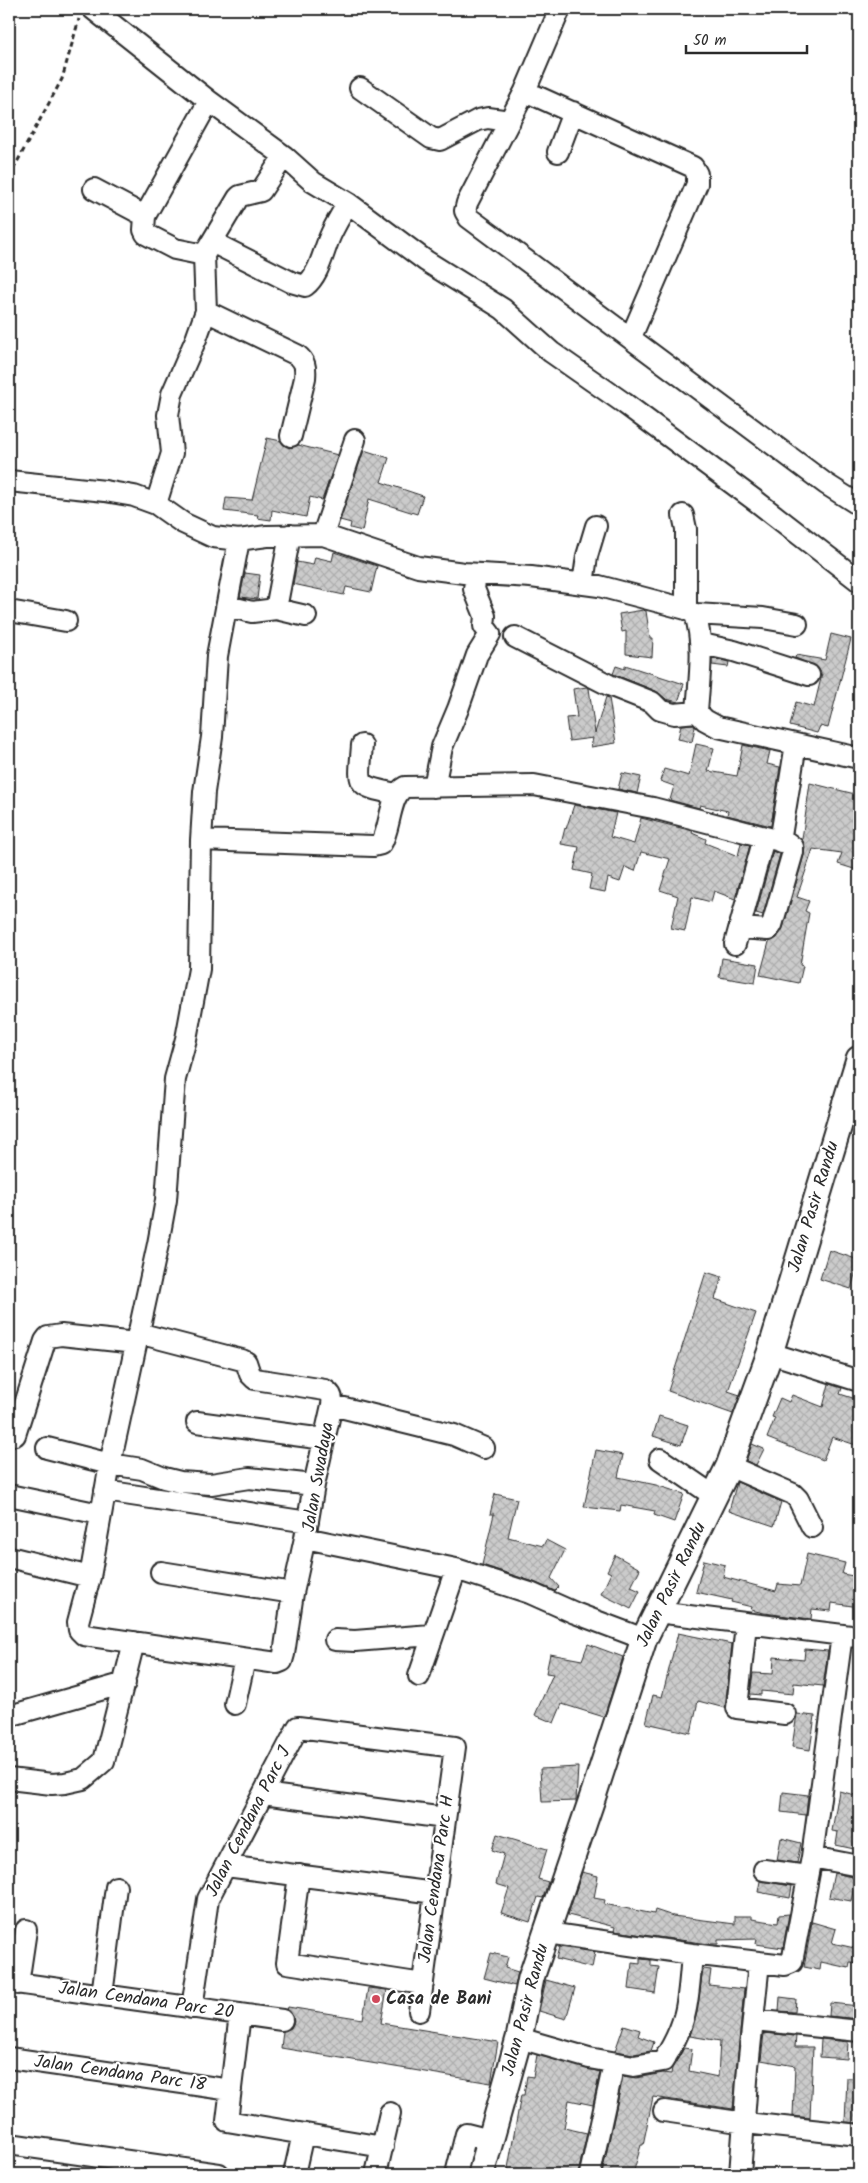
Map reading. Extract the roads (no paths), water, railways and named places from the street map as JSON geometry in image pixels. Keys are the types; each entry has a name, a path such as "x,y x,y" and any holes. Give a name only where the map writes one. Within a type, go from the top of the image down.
{"main road":[{"name":"Jalan Pasir Randu","path":"481,2174 519,2038 531,1978 644,1639 730,1466 770,1353 859,1059"}],"street":[{"path":"560,9 525,91 467,203 465,210 469,218 826,484 859,505"},
{"path":"86,13 284,156 312,182 348,203 426,261 503,308 551,352 741,490 859,581"},
{"path":"360,88 431,138 440,140 478,120 488,118 510,121"},
{"path":"525,91 693,167 697,174 697,184 631,337"},
{"path":"209,101 145,216 146,234 175,249 208,249 290,282 305,286 310,282 320,262 330,234 348,203"},
{"path":"558,152 573,112"},
{"path":"156,504 172,453 168,415 172,394 206,311 208,249 238,198 261,191 284,156"},
{"path":"94,189 145,216"},
{"path":"206,311 303,360 306,368 306,378 291,436"},
{"path":"323,535 355,440"},
{"path":"9,481 105,491 134,496 156,504 200,532 214,536 239,540 266,536 323,535 418,567 583,584 637,595 690,611 763,618 797,624"},
{"path":"683,515 686,529 690,611 702,644 697,712 705,720 718,726 859,758"},
{"path":"583,584 587,556 596,526"},
{"path":"276,609 290,535"},
{"path":"105,1491 307,1530 293,1593 282,1661 277,1663 246,1660 84,1635 79,1630 78,1622 90,1577 100,1514 110,1464 166,1200 174,1078 186,1039 200,969 201,840 204,792 212,737 217,656 239,540"},
{"path":"434,787 442,747 458,710 477,654 490,634 484,626 485,616 474,589 476,574"},
{"path":"227,606 252,612 276,609 306,616"},
{"path":"9,611 66,622"},
{"path":"515,637 609,685 652,702 660,710 674,714 697,712"},
{"path":"702,644 734,651 809,675"},
{"path":"201,840 373,846 381,844 385,837 396,794 405,787 534,785 653,808 772,840 793,847 772,925 768,930 737,936 772,840 796,744"},
{"path":"362,745 360,776 362,784 366,788 396,794"},
{"path":"15,1434 44,1341 48,1337 137,1338"},
{"name":"Jalan Swadaya","path":"137,1338 242,1360 246,1362 250,1374 255,1380 325,1390 330,1393 333,1398 332,1405 314,1485 307,1530 456,1569 530,1593 575,1613 644,1639"},
{"path":"770,1353 859,1380"},
{"path":"332,1405 454,1435 484,1448"},
{"path":"197,1422 324,1439"},
{"path":"47,1448 110,1464 142,1469 180,1482 211,1484 249,1478 314,1485"},
{"path":"660,1459 714,1496"},
{"path":"730,1466 793,1494 798,1499 812,1527"},
{"path":"9,1495 100,1514"},
{"path":"9,1557 90,1577"},
{"path":"419,1676 431,1635 456,1569"},
{"path":"161,1572 293,1593"},
{"path":"547,1934 758,1962 785,1965 792,1962 851,1636 657,1612"},
{"path":"746,1624 737,1708 785,1714"},
{"path":"335,1640 355,1641 431,1635"},
{"path":"9,1779 52,1784 65,1783 83,1779 104,1761 134,1642"},
{"path":"235,1704 246,1660"},
{"path":"9,1716 125,1683"},
{"name":"Jalan Cendana Parc J","path":"192,2008 208,1899 298,1727 454,1747"},
{"name":"Jalan Cendana Parc H","path":"419,2011 454,1747"},
{"path":"263,1794 445,1818"},
{"path":"812,1857 859,1866"},
{"path":"226,1866 435,1893"},
{"path":"764,1870 807,1876"},
{"path":"299,1875 287,1963 423,1984"},
{"path":"102,1995 116,1887"},
{"path":"13,1983 26,1930"},
{"path":"519,2038 614,2063 634,2066 663,2061 680,2031 688,2006 692,1954"},
{"path":"740,2174 758,1962"},
{"name":"Jalan Cendana Parc 20","path":"13,1983 282,2020"},
{"path":"240,2014 227,2121 383,2148"},
{"path":"754,2020 859,2031"},
{"name":"Jalan Cendana Parc 18","path":"9,2058 231,2090"},
{"path":"590,2174 614,2063"},
{"path":"664,2111 745,2123 859,2136"},
{"path":"376,2174 390,2113"},
{"path":"294,2174 303,2134"},
{"path":"456,2174 466,2134 490,2140"},
{"path":"9,2144 219,2174"}],"place":[{"name":"Casa de Bani","path":"376,1999"}]}
